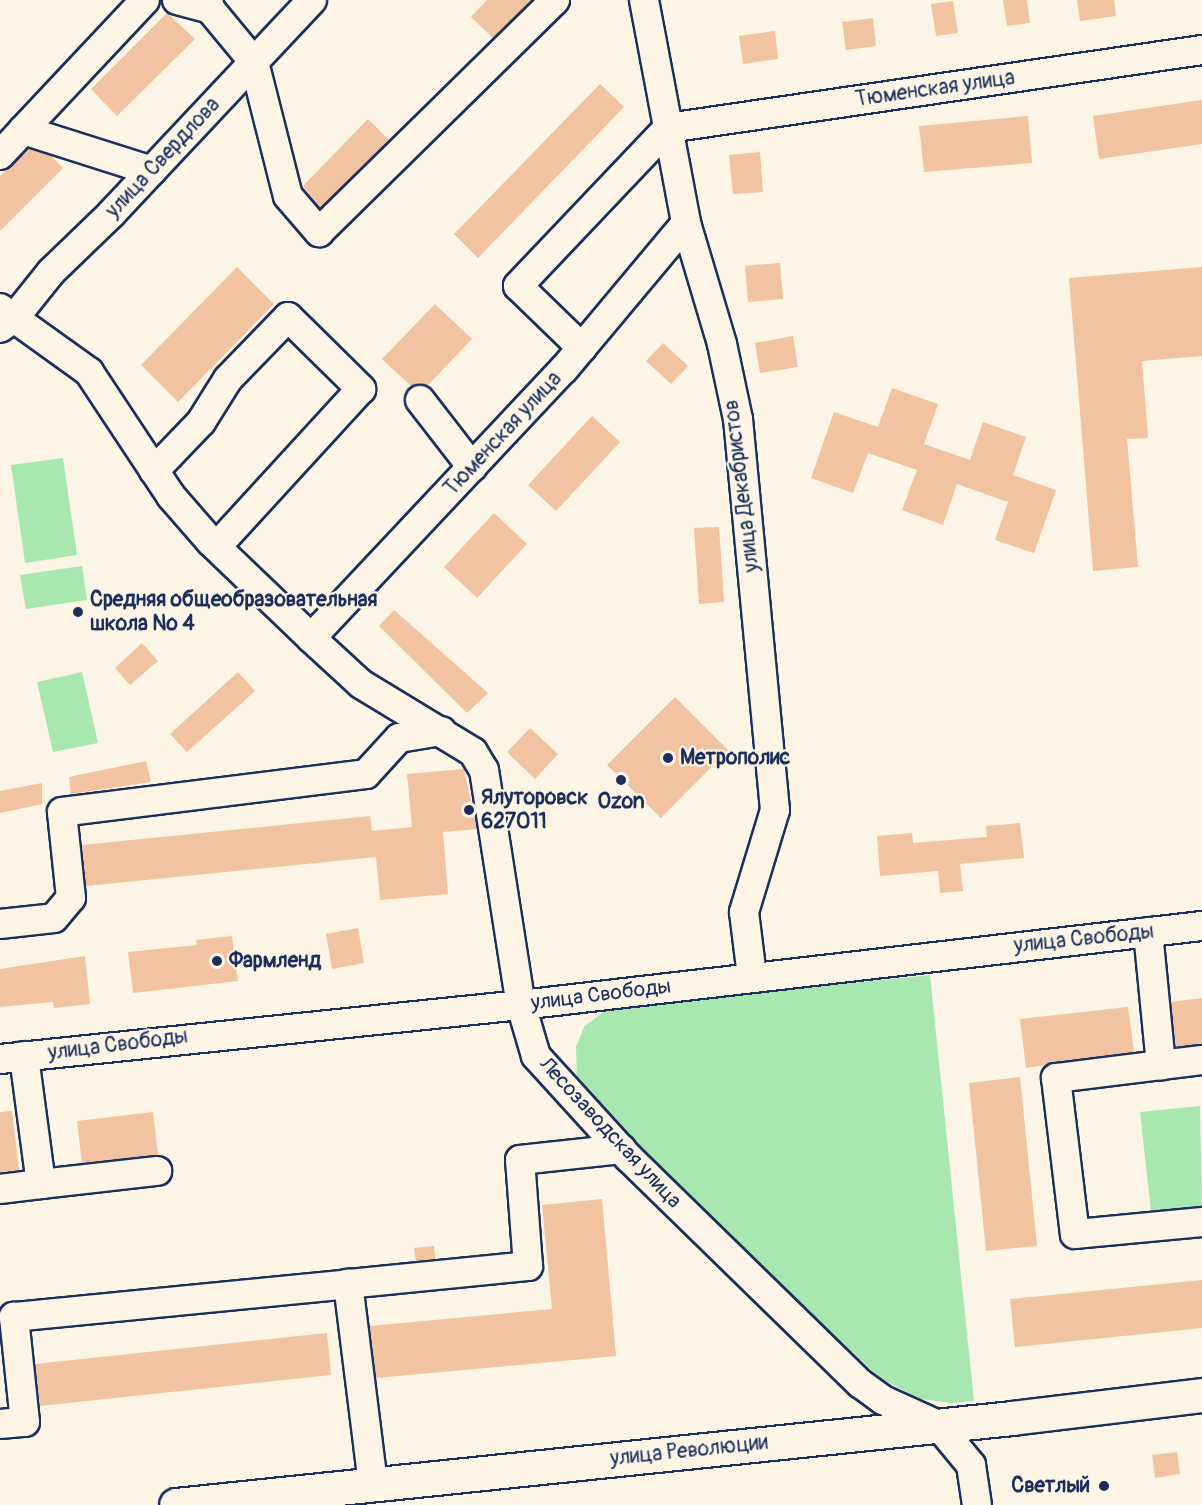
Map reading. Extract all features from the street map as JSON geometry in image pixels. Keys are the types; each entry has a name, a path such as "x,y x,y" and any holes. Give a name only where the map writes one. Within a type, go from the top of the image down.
{"main road":[{"name":"улица Революции","path":"176,1505 1202,1395"}],"street":[{"path":"0,155 145,0"},
{"path":"177,0 209,5 254,62 288,196 319,232 555,0"},
{"name":"улица Свердлова","path":"5,317 152,171 312,0"},
{"name":"улица Декабристов","path":"644,0 686,223 722,344 738,419 775,810 744,912 752,976"},
{"name":"Тюменская улица","path":"668,128 1202,50"},
{"path":"582,348 518,286 668,128"},
{"path":"23,130 152,171"},
{"name":"Тюменская улица","path":"311,638 582,348 686,223"},
{"name":"Лесозаводская улица","path":"5,317 89,372 171,496 216,547 311,638 361,684 473,752 484,770 521,1005 536,1056 621,1149 861,1384 883,1400 938,1425 971,1465 977,1505"},
{"path":"154,471 201,422 228,379 288,317 361,389 216,547"},
{"path":"420,400 472,467"},
{"path":"0,924 54,918 71,898 62,812 366,774 399,738 441,731"},
{"name":"улица Свободы","path":"12,1058 521,1005 752,976 1202,926"},
{"path":"1148,932 1161,1065"},
{"path":"12,1058 41,1184"},
{"path":"1202,1060 1056,1078 1075,1234 1202,1222"},
{"path":"0,1424 25,1422 14,1317 528,1266 520,1160 621,1149"},
{"path":"0,1189 157,1170"},
{"path":"348,1284 373,1484"}],"green space":[{"path":"63,458 77,555 25,563 11,465"},
{"path":"82,566 87,600 26,609 20,575"},
{"path":"82,672 98,743 53,752 37,682"},
{"path":"930,975 974,1401 951,1403 920,1399 880,1378 622,1137 577,1083 576,1047 584,1027 603,1012 620,1007"},
{"path":"1200,1106 1202,1207 1151,1212 1140,1112"}],"building":[{"path":"487,0 531,0 493,38 471,17"},
{"path":"1003,0 1027,0 1030,23 1007,26"},
{"path":"1077,0 1114,0 1116,16 1080,21"},
{"path":"953,1 958,33 936,36 931,4"},
{"path":"167,13 195,39 117,116 91,89"},
{"path":"873,18 876,46 846,50 842,22"},
{"path":"775,31 778,59 743,64 739,36"},
{"path":"600,84 624,107 478,258 454,234"},
{"path":"1202,100 1202,144 1099,159 1093,116"},
{"path":"1028,116 1032,163 924,172 919,126"},
{"path":"368,119 389,140 320,208 303,186"},
{"path":"28,149 51,156 63,168 0,231 0,176"},
{"path":"760,152 763,192 733,194 729,155"},
{"path":"780,263 783,299 748,302 745,266"},
{"path":"237,267 274,304 178,402 141,365"},
{"path":"1202,267 1202,356 1142,361 1148,438 1127,439 1138,567 1093,571 1069,278"},
{"path":"435,304 472,339 427,386 411,386 382,359"},
{"path":"793,336 798,367 760,373 755,343"},
{"path":"663,343 688,366 671,384 646,361"},
{"path":"892,388 938,404 924,444 970,460 983,422 1026,437 1013,475 1056,490 1034,553 995,540 1008,502 957,484 943,525 902,510 917,470 868,453 853,493 811,478 834,412 878,427"},
{"path":"592,416 620,442 556,511 528,485"},
{"path":"494,513 527,544 477,598 444,567"},
{"path":"719,527 724,602 699,604 694,528"},
{"path":"394,610 488,693 467,713 379,626"},
{"path":"142,643 158,661 130,685 115,668"},
{"path":"238,672 255,691 187,752 170,734"},
{"name":"Метрополис","path":"675,697 728,750 661,818 607,765"},
{"path":"530,728 558,754 535,779 507,752"},
{"path":"146,761 151,782 71,794 69,777"},
{"path":"464,769 477,829 443,832 448,894 380,900 376,857 86,886 82,845 370,816 372,831 412,827 407,774"},
{"path":"42,783 42,804 0,813 0,791"},
{"path":"1020,823 1024,858 960,864 963,891 940,893 938,871 880,876 877,836 912,833 913,843 987,837 986,826"},
{"path":"358,928 364,963 332,969 326,934"},
{"path":"232,936 238,981 133,993 128,952 197,945 196,940"},
{"path":"85,956 90,1004 54,1008 53,1002 0,1007 0,969"},
{"path":"1202,998 1202,1044 1176,1047 1171,1002"},
{"path":"1128,1007 1134,1052 1026,1068 1020,1019"},
{"path":"1020,1077 1037,1246 986,1251 969,1083"},
{"path":"12,1111 19,1170 0,1172 0,1112"},
{"path":"153,1112 158,1155 82,1163 77,1121"},
{"path":"602,1199 616,1356 376,1378 370,1326 552,1309 542,1205"},
{"path":"434,1246 435,1259 416,1261 414,1248"},
{"path":"1202,1280 1202,1328 1015,1347 1010,1299"},
{"path":"327,1333 331,1375 40,1406 35,1364"},
{"path":"1177,1452 1180,1474 1155,1478 1152,1455"}],"place":[{"name":"Средняя общеобразовательная школа № 4","path":"78,612"},
{"name":"Метрополис","path":"668,758"},
{"name":"Ozon","path":"621,780"},
{"name":"Ялуторовск 627011","path":"469,810"},
{"name":"Фармленд","path":"217,961"},
{"name":"Светлый","path":"1104,1486"}]}
